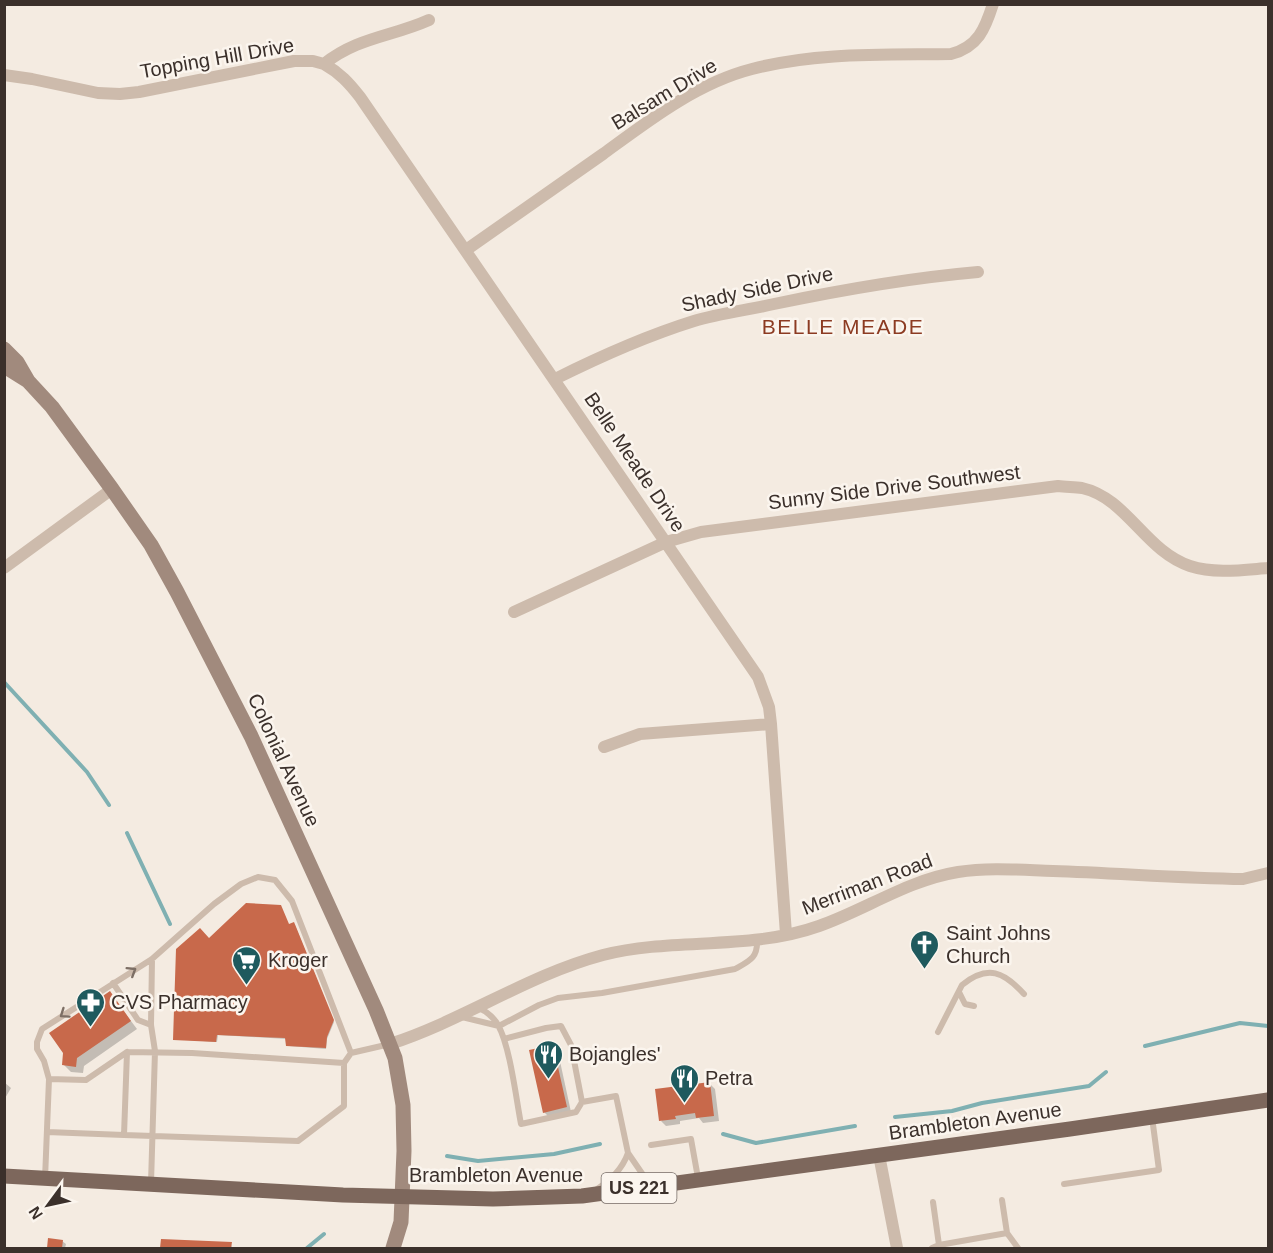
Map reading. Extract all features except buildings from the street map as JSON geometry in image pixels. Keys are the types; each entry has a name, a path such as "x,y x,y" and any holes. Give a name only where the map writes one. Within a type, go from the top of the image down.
{"main road":[{"name":"Colonial Avenue","path":"4,349 17,362 28,381 52,407 151,545 206,645 251,736 354,959 390,1044 403,1105 401,1222 393,1248"},
{"name":"Colonial Avenue","path":"4,366 28,381"},
{"name":"Brambleton Avenue","path":"4,1176 402,1196 511,1198 588,1196 650,1185 1269,1100"}],"street":[{"name":"Balsam Drive","path":"465,250 644,124 695,93 722,80 750,69 809,59 865,55 951,54 962,51 979,38 985,29 993,4"},
{"path":"324,64 353,45 429,20"},
{"name":"Topping Hill Drive","path":"4,75 98,93 120,94 139,93 294,61 313,61 324,64"},
{"name":"Belle Meade Drive","path":"324,64 347,80 360,97 758,677 769,707 771,724 786,934"},
{"name":"Shady Side Drive","path":"555,379 674,327 698,320 815,296 940,275 978,272"},
{"name":"Sunny Side Drive Southwest","path":"513,612 666,542 701,532 1058,486 1082,488 1107,500 1128,517 1162,552 1190,566 1224,571 1269,568"},
{"path":"4,568 112,489"},
{"path":"604,747 640,734 771,724"},
{"name":"Merriman Road","path":"390,1044 458,1016 550,972 607,955 652,948 757,940 786,934 818,926 911,886 957,872 981,869 1025,870 1243,879 1269,873"},
{"path":"879,1155 897,1248"}],"lane":[{"path":"45,1179 48,1079 44,1061 38,1049 38,1036 42,1029 152,959 214,904 241,884 258,877 275,880 292,901 351,1053"},
{"path":"458,1016 499,1026 539,1005 558,998 602,993 735,969 750,960 758,950 757,940"},
{"path":"151,1184 156,1051 151,1025 152,959"},
{"path":"938,1032 962,985 968,980 989,973 999,974 1010,979 1024,994"},
{"path":"113,983 138,1020 151,1025"},
{"path":"959,992 966,1004 974,1006"},
{"path":"477,1007 490,1014 499,1026 504,1039 521,1124 576,1112 582,1102 571,1045 561,1026 504,1039"},
{"path":"47,1132 154,1134 298,1141 344,1106 344,1063 351,1053 390,1044"},
{"path":"48,1079 86,1080 127,1052 156,1051 344,1063"},
{"path":"124,1135 127,1052"},
{"path":"582,1102 616,1096 628,1153 650,1185"},
{"path":"1064,1184 1159,1170 1152,1116"},
{"path":"651,1145 691,1139 698,1179"},
{"path":"588,1196 615,1176 624,1164 628,1153"},
{"path":"1002,1200 1007,1233 1018,1248"},
{"path":"933,1202 939,1245"},
{"path":"932,1248 939,1245 960,1245 1007,1233"}],"waterway":[{"path":"4,682 87,772 109,805"},
{"path":"127,833 170,924"},
{"path":"1145,1046 1240,1023 1268,1026"},
{"path":"895,1117 952,1111 982,1103 1089,1086 1106,1072"},
{"path":"723,1134 756,1143 855,1126"},
{"path":"447,1156 478,1161 554,1154 600,1144"},
{"path":"307,1248 324,1234"}],"place":[{"name":"Saint Johns Church","path":"925,970"},
{"name":"Kroger","path":"247,986"},
{"name":"CVS Pharmacy","path":"90,1028"},
{"name":"Bojangles'","path":"548,1080"},
{"name":"Petra","path":"684,1104"}],"district":[{"name":"BELLE MEADE","path":"843,326"}]}
